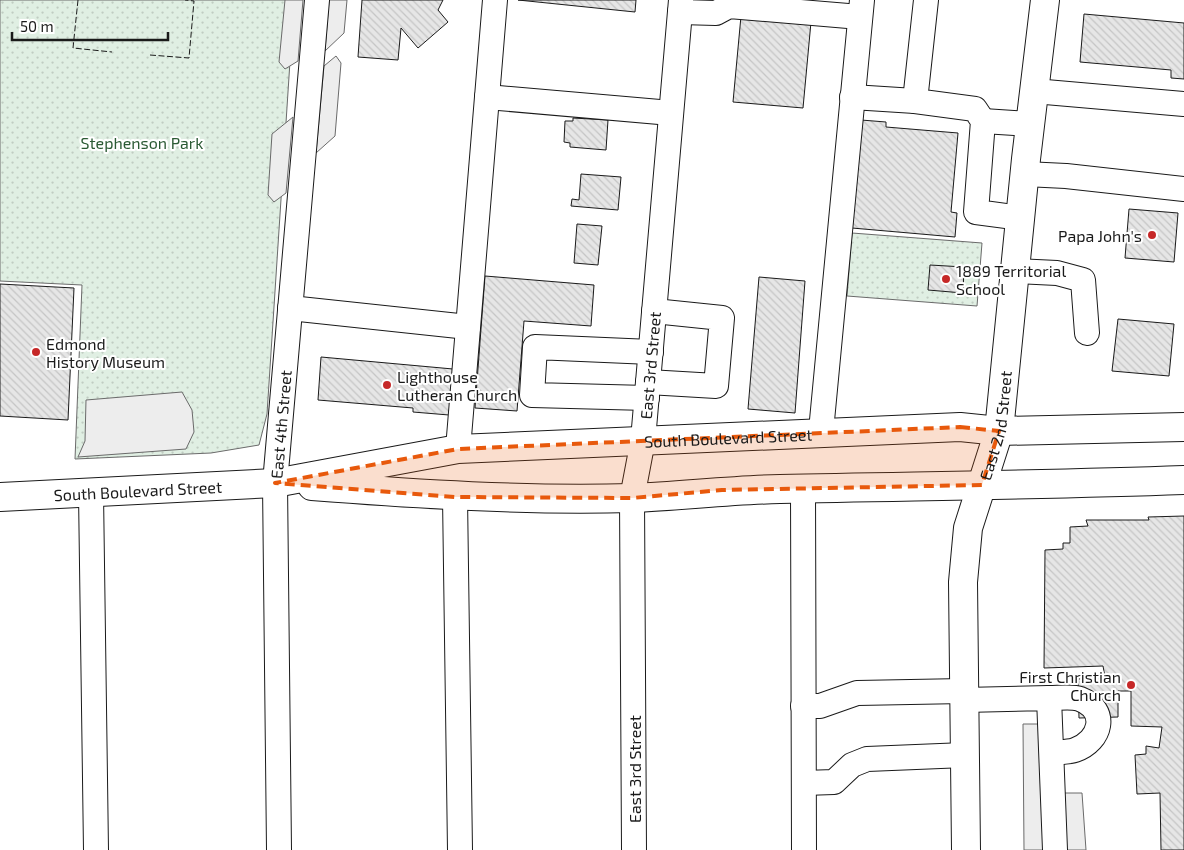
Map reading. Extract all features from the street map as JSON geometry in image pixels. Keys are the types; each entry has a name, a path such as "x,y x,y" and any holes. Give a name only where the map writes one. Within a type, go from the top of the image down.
{"main road":[{"name":"East 2nd Street","path":"966,850 964,582 968,528 999,431 1030,124 1045,0"},
{"name":"South Boulevard Street","path":"275,483 458,448 821,431 960,427 999,431 1184,427"},
{"name":"South Boulevard Street","path":"0,498 275,483 455,497 632,498 722,490 982,484 1032,486 1184,480"}],"street":[{"name":"East 4th Street","path":"279,850 275,483 317,0"},
{"path":"458,448 495,0"},
{"path":"915,101 926,0"},
{"path":"680,6 716,13 730,6 861,9 821,431"},
{"name":"East 3rd Street","path":"634,850 632,498 643,440 680,6"},
{"path":"1034,91 1184,104"},
{"path":"487,97 671,113"},
{"path":"852,97 915,101 975,109 983,121 976,212 1020,218"},
{"path":"983,121 1030,124"},
{"path":"1025,174 1066,176 1184,189"},
{"path":"1015,270 1057,273 1083,280 1087,333"},
{"path":"290,308 468,328"},
{"path":"651,352 535,347 532,395 716,386 722,318 654,311"},
{"path":"803,488 804,850"},
{"path":"91,493 96,850"},
{"path":"455,497 460,850"},
{"path":"803,706 820,706 857,693 1080,699 1090,705 1099,717 1099,730 1090,742 1075,750 1052,753"},
{"path":"1049,698 1056,850"},
{"path":"804,783 834,782 852,766 868,759 965,755"}],"highlighted area":[{"path":"960,427 999,431 982,485 722,490 632,498 455,497 275,483 458,449 821,431"}],"green space":[{"name":"Stephenson Park","path":"0,0 294,0 267,414 259,445 211,453 75,459 82,285 0,281"},
{"path":"852,233 982,243 977,306 847,296"}],"shaded area":[{"path":"285,0 303,0 298,61 285,69 279,62"},
{"path":"329,0 347,0 344,33 325,51"},
{"path":"336,56 341,63 335,136 316,153 324,66"},
{"path":"293,117 286,193 274,202 268,195 272,134"},
{"path":"182,392 192,410 194,432 186,449 78,457 85,441 86,400"},
{"path":"1023,724 1039,724 1064,793 1082,793 1086,850 1024,850"}],"building":[{"path":"362,0 443,0 438,10 448,22 418,48 401,28 398,60 358,57"},
{"path":"518,0 636,0 635,12"},
{"path":"1084,14 1184,23 1184,79 1171,78 1171,70 1080,62"},
{"path":"741,16 811,22 803,108 733,102"},
{"path":"573,118 608,120 606,150 570,147 570,143 564,142 565,121 573,121"},
{"path":"861,120 886,122 886,127 958,133 951,212 957,213 955,237 852,228"},
{"path":"581,174 621,177 618,210 571,206 572,199 579,200"},
{"name":"Papa John's","path":"1129,209 1178,213 1174,262 1125,258"},
{"path":"577,224 602,226 598,265 574,263"},
{"name":"1889 Territorial School","path":"930,265 964,267 963,293 928,290"},
{"path":"485,276 594,285 591,326 524,321 517,411 475,408"},
{"path":"759,277 805,281 795,413 748,409"},
{"name":"Edmond History Museum","path":"0,284 74,288 68,420 0,416"},
{"path":"1118,319 1174,324 1169,376 1112,371"},
{"path":"321,357 453,369 449,415 413,412 413,408 318,400"},
{"name":"First Christian Church","path":"1184,516 1184,850 1161,850 1160,793 1137,794 1135,755 1146,754 1146,746 1159,748 1162,727 1131,726 1131,691 1118,691 1118,717 1079,718 1078,679 1105,677 1103,666 1044,668 1045,550 1063,549 1063,543 1070,543 1070,527 1088,526 1086,520 1149,520 1148,517"}],"fence":[{"path":"78,0 73,48 112,52"},
{"path":"150,55 189,58 194,1 185,0"}],"place":[{"name":"Papa John's","path":"1152,235"},
{"name":"1889 Territorial School","path":"946,279"},
{"name":"Edmond History Museum","path":"36,352"},
{"name":"Lighthouse Lutheran Church","path":"387,385"},
{"name":"First Christian Church","path":"1131,685"}]}
